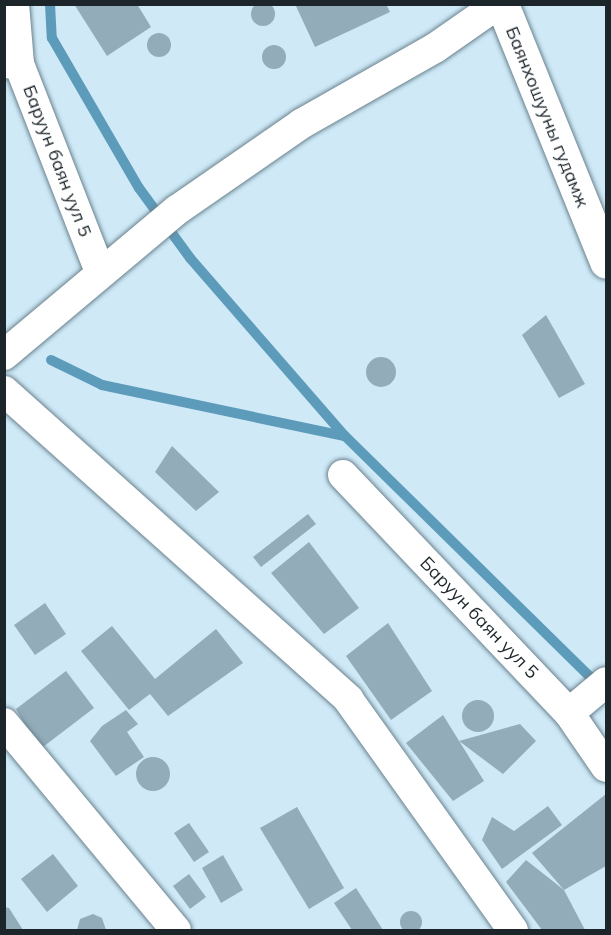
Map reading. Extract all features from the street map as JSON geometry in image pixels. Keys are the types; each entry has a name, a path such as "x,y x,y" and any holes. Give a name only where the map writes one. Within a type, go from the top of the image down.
{"main road":[{"name":"Баянхошууны гудамж","path":"500,4 606,262"}],"street":[{"name":"Баруун баян уул 5","path":"14,4 12,63 99,272"},
{"path":"4,355 99,272 177,210 301,124 435,48 500,4"},
{"path":"4,391 348,699 513,930"},
{"name":"Баруун баян уул 5","path":"343,475 569,713 606,767"},
{"path":"569,713 601,686"},
{"path":"4,723 176,930"}],"building":[{"path":"263,2 271,6 275,14 271,22 263,26 255,22 251,14 255,6"},
{"path":"74,4 137,4 151,27 107,56"},
{"path":"295,4 386,4 390,12 315,47"},
{"path":"159,33 168,36 171,45 168,54 159,57 150,54 147,45 150,36"},
{"path":"274,45 283,48 286,57 283,66 274,69 265,66 262,57 265,48"},
{"path":"546,315 585,384 559,398 522,335"},
{"path":"381,357 392,361 396,372 392,383 381,387 370,383 366,372 370,361"},
{"path":"172,446 219,492 196,511 155,472"},
{"path":"308,514 316,524 261,567 253,557"},
{"path":"309,542 359,608 324,634 271,573"},
{"path":"45,603 66,634 35,655 14,625"},
{"path":"388,623 432,691 391,720 346,656"},
{"path":"112,626 155,679 216,629 243,663 168,716 150,694 129,710 81,651"},
{"path":"66,671 94,708 39,750 16,709"},
{"path":"478,700 489,705 494,716 489,727 478,732 467,727 462,716 467,705"},
{"path":"126,710 138,724 127,732 144,757 116,776 90,741 102,726"},
{"path":"443,715 484,781 453,801 406,743"},
{"path":"520,724 536,741 503,774 459,741"},
{"path":"153,757 165,762 170,774 165,786 153,791 141,786 136,774 141,762"},
{"path":"606,794 606,866 564,890 532,853"},
{"path":"548,806 562,825 502,869 482,840 492,817 514,831"},
{"path":"297,807 344,888 309,909 260,828"},
{"path":"189,823 209,852 194,862 174,833"},
{"path":"53,854 78,886 47,912 21,879"},
{"path":"223,855 243,890 221,903 202,868"},
{"path":"526,860 564,890 585,930 542,930 506,882"},
{"path":"189,874 206,897 190,909 173,886"},
{"path":"356,888 383,930 352,930 334,903"},
{"path":"4,907 9,908 23,930 4,930"},
{"path":"411,911 421,918 422,922 415,932 411,933 401,926 400,922 407,912"},
{"path":"93,914 102,918 106,930 77,930 80,919"}],"waterway":[{"path":"50,4 52,38 139,188 190,258 345,436 598,685"},
{"path":"51,360 102,385 345,436"}]}
